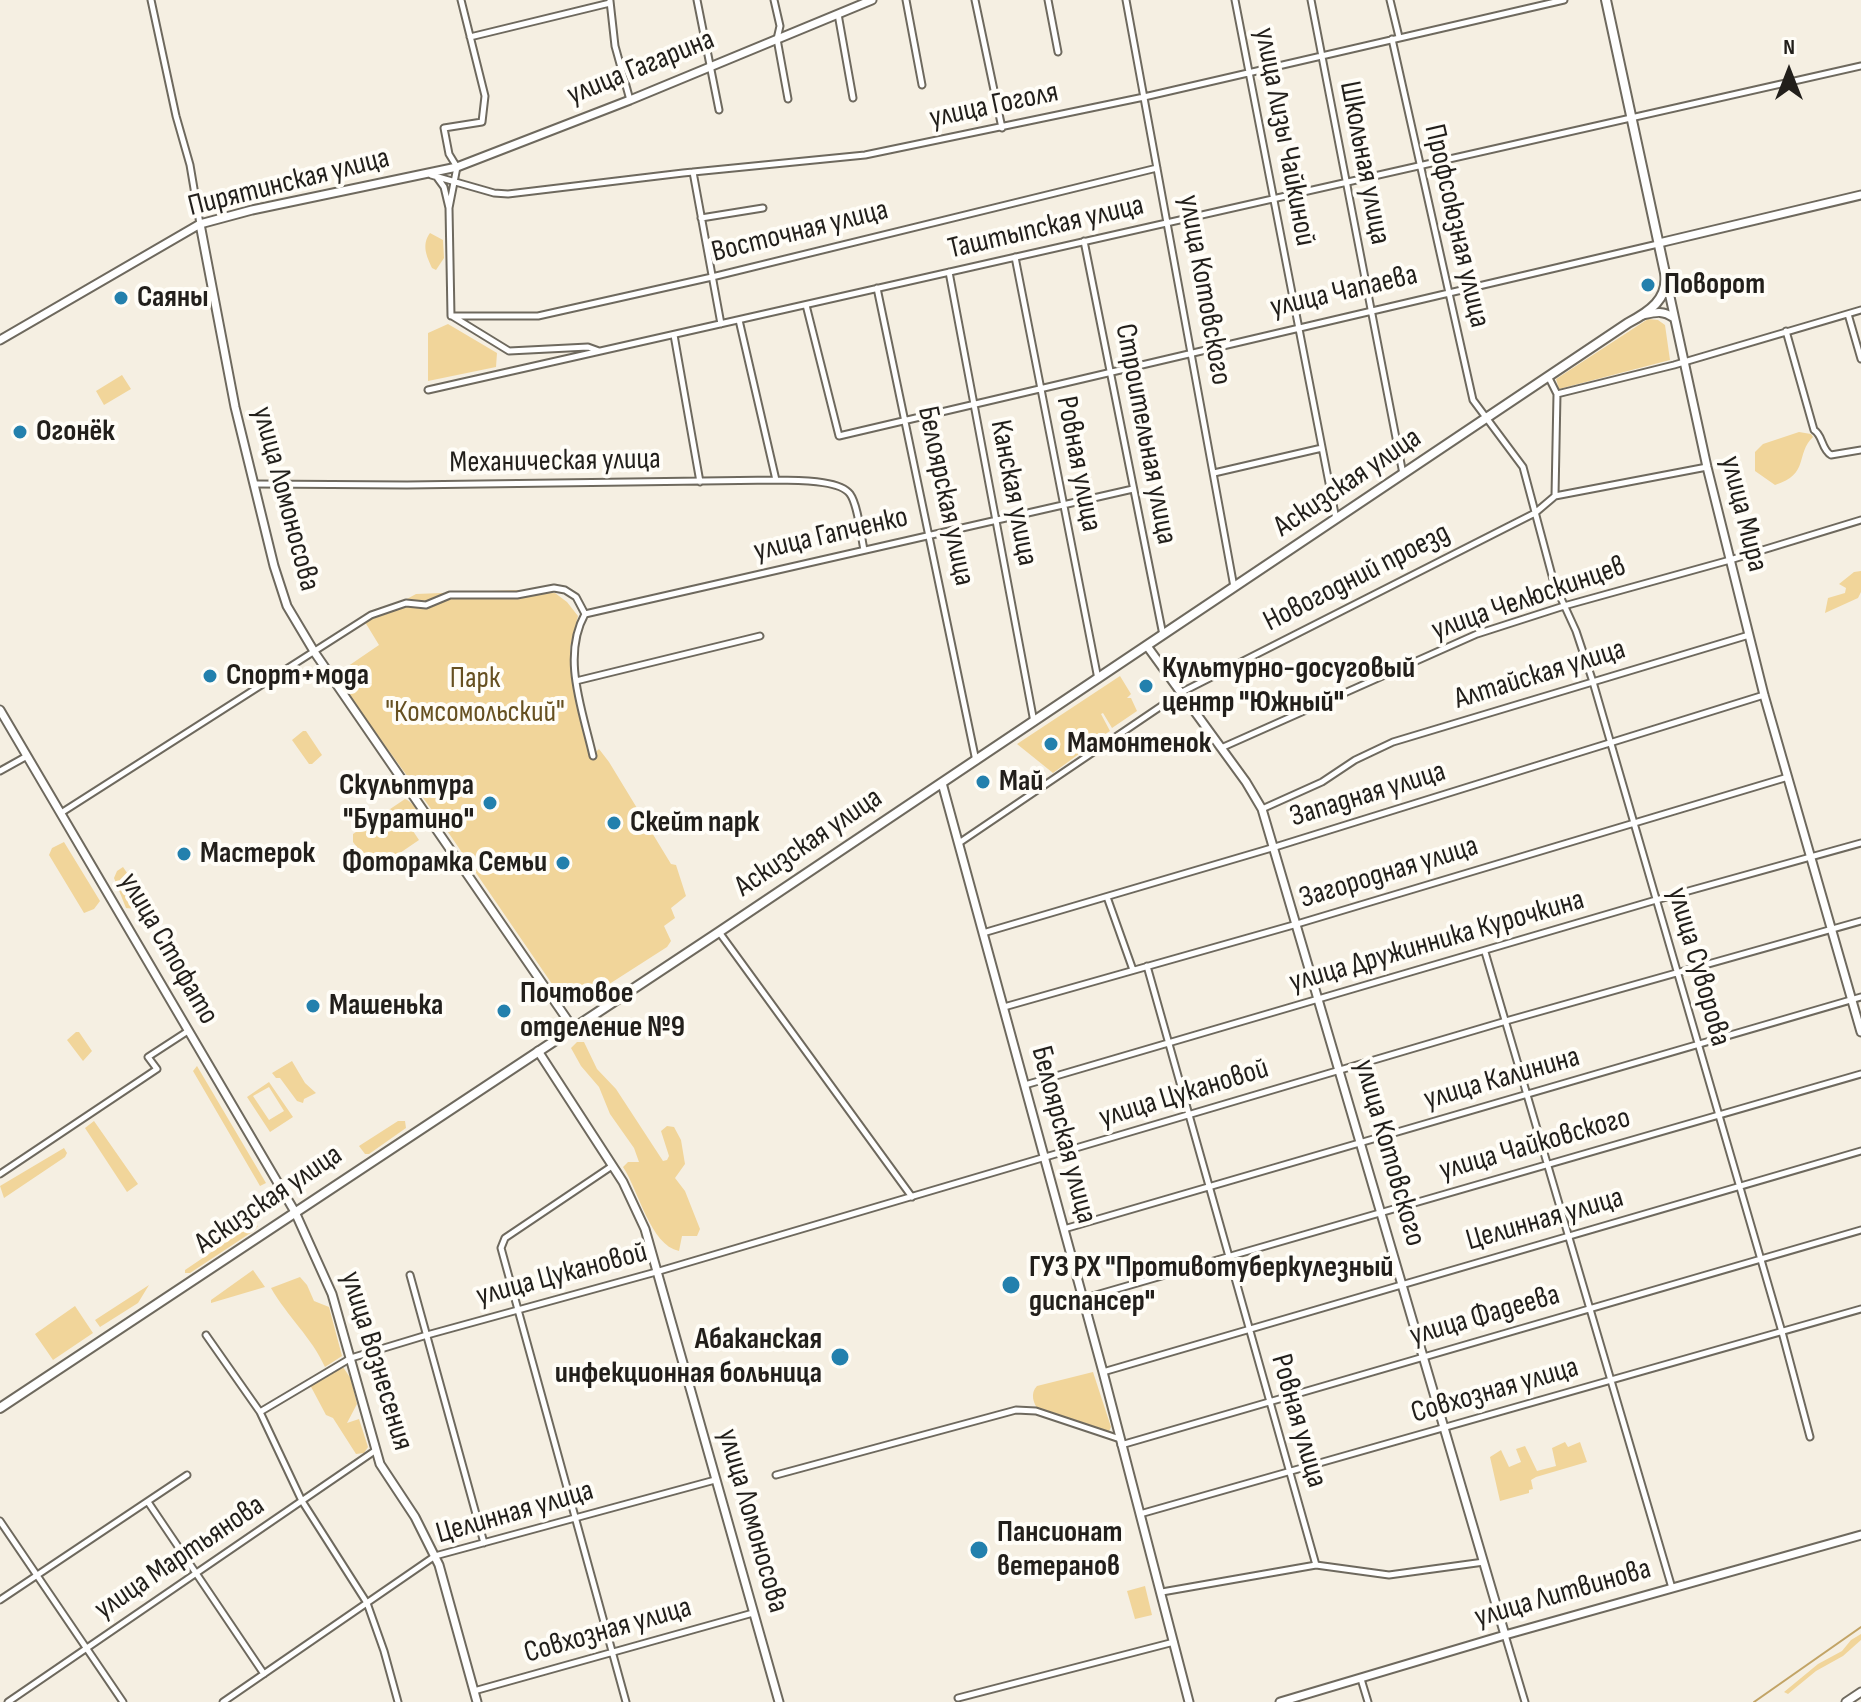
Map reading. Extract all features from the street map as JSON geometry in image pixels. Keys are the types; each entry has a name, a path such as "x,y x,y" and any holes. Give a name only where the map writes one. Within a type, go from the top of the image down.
{"main road":[{"name":"улица Мира","path":"1606,0 1667,282"},
{"path":"1643,315 1661,299 1667,282"},
{"name":"Аскизская улица","path":"0,1408 1643,315"}],"street":[{"name":"улица Ломоносова","path":"151,0 190,165 235,407 274,566 287,606 315,653 573,1028"},
{"path":"449,208 457,167 449,154 444,128 482,122 485,96 461,0"},
{"path":"697,0 719,110"},
{"path":"774,0 780,26 777,39 788,99"},
{"name":"улица Гагарина","path":"431,175 630,100 872,0"},
{"path":"906,0 922,85"},
{"path":"975,0 1002,128"},
{"path":"1048,0 1058,52"},
{"name":"улица Котовского","path":"1126,0 1235,588"},
{"name":"улица Лизы Чайкиной","path":"1235,0 1336,519"},
{"name":"Школьная улица","path":"1311,0 1403,475"},
{"name":"Профсоюзная улица","path":"1390,0 1419,166 1447,292 1473,400 1487,419"},
{"name":"улица Гоголя","path":"431,175 508,194 865,155 1144,97 1564,0"},
{"path":"470,37 610,2 615,46 630,100"},
{"path":"838,14 853,98"},
{"name":"Таштыпская улица","path":"428,390 1861,66"},
{"name":"Восточная улица","path":"451,316 538,316 712,277 1157,168"},
{"path":"693,172 721,324"},
{"name":"Пирятинская улица","path":"0,340 200,224 252,210 431,175"},
{"path":"431,175 444,187 449,208 451,316 509,351 588,347 600,351"},
{"name":"улица Чапаева","path":"806,305 839,436 1861,195"},
{"path":"701,218 763,208"},
{"name":"Строительная улица","path":"1084,241 1163,635"},
{"name":"Ровная улица","path":"1015,257 1098,679"},
{"name":"Канская улица","path":"949,272 1034,722"},
{"name":"улица Мира","path":"1667,282 1707,467 1764,695 1861,1032"},
{"name":"Белоярская улица","path":"877,288 976,761"},
{"path":"1557,394 1674,365 1861,310"},
{"path":"1643,315 1657,311 1666,312 1674,318"},
{"path":"1848,314 1861,359"},
{"path":"739,320 776,480"},
{"path":"1786,331 1814,430 1819,434 1825,452 1831,455 1861,450"},
{"path":"674,335 700,482"},
{"path":"1549,378 1557,394 1555,496"},
{"name":"улица Суворова","path":"1487,419 1523,467 1554,583 1576,631 1593,682 1810,1437"},
{"path":"1213,473 1322,448"},
{"path":"1535,513 1555,496 1707,467"},
{"name":"Механическая улица","path":"256,484 776,480 830,483 842,487 851,496 864,550"},
{"name":"улица Гапченко","path":"585,614 1133,489"},
{"name":"Новогодний проезд","path":"959,843 1182,692 1535,513"},
{"name":"улица Челюскинцев","path":"1221,748 1477,634 1861,520"},
{"path":"61,814 315,653 347,628 371,615 406,603 426,605 450,595 517,595 554,588 576,597 585,614 573,645 576,681 593,756"},
{"name":"Алтайская улица","path":"1262,809 1322,782 1355,760 1393,742 1749,635"},
{"path":"576,681 760,636"},
{"name":"улица Котовского","path":"1147,646 1262,809 1525,1702"},
{"name":"Западная улица","path":"983,933 1275,847 1764,695"},
{"name":"улица Стофато","path":"0,710 295,1212"},
{"path":"0,771 27,756"},
{"name":"Загородная улица","path":"1003,1007 1297,924 1788,777"},
{"name":"Белоярская улица","path":"942,783 1103,1372 1189,1702"},
{"name":"улица Дружинника Курочкина","path":"1025,1085 1861,843"},
{"path":"1107,897 1133,970"},
{"name":"улица Цукановой","path":"260,1412 351,1358 1045,1159 1506,1021 1861,921"},
{"path":"719,932 912,1197"},
{"path":"1485,952 1672,1588"},
{"name":"Ровная улица","path":"1147,966 1316,1565"},
{"name":"улица Калинина","path":"1064,1229 1861,997"},
{"path":"0,1174 157,1069 148,1057 188,1030"},
{"name":"улица Ломоносова","path":"538,1051 636,1207 779,1702"},
{"name":"улица Чайковского","path":"1082,1299 1861,1074"},
{"name":"Целинная улица","path":"1103,1372 1861,1151"},
{"path":"612,1166 501,1242 516,1310 626,1702"},
{"name":"улица Вознесения","path":"295,1212 321,1265 380,1464 415,1517 435,1556 477,1702"},
{"name":"улица Фадеева","path":"1120,1442 1270,1402 1861,1230"},
{"path":"410,1275 484,1543"},
{"name":"Совхозная улица","path":"1140,1514 1861,1309"},
{"path":"206,1335 260,1412 302,1501 367,1603 398,1702"},
{"path":"776,1475 1016,1410 1036,1411 1120,1442"},
{"name":"улица Мартьянова","path":"8,1702 376,1450"},
{"path":"0,1600 187,1475"},
{"name":"Целинная улица","path":"223,1702 435,1556 715,1480"},
{"path":"148,1502 264,1674"},
{"path":"0,1521 123,1702"},
{"name":"улица Литвинова","path":"1280,1702 1861,1535"},
{"path":"1162,1592 1316,1565 1389,1575 1484,1562"},
{"name":"Совхозная улица","path":"474,1691 753,1613"},
{"path":"958,1698 1174,1642"},
{"path":"1361,1679 1368,1702"},
{"path":"1846,1702 1861,1692"}],"green space":[{"path":"430,233 443,240 444,258 436,270 432,268 426,251"},
{"path":"1648,319 1665,325 1670,360 1559,389 1556,379"},
{"path":"448,324 497,353 496,367 428,381 428,333"},
{"path":"122,375 131,389 104,405 96,391"},
{"path":"1799,432 1813,437 1793,475 1775,485 1755,471 1755,452 1763,444"},
{"path":"1861,571 1858,598 1825,613 1828,598 1845,593 1846,588 1839,584 1854,572"},
{"name":"Парк \"Комсомольский\"","path":"517,590 555,593 578,616 570,647 573,683 590,757 599,749 609,762 671,864 676,865 686,896 671,908 675,918 664,926 671,941 667,947 575,1006 563,1000 450,835 336,678 338,673 379,645 365,622 416,594"},
{"path":"1120,676 1131,694 1127,698 1131,698 1137,711 1112,728 1101,714 1110,731 1093,742 1085,730 1074,737 1083,751 1053,773 1017,744"},
{"path":"303,731 322,755 312,764 292,740"},
{"path":"405,799 413,805 420,818 421,821 411,828 419,840 397,855 378,875 353,842 353,834"},
{"path":"64,842 100,901 94,909 84,913 49,855 52,848"},
{"path":"123,867 132,880 131,895 135,909 126,908 114,878"},
{"path":"76,1032 92,1051 83,1061 67,1040"},
{"path":"577,1042 584,1042 597,1069 616,1089 663,1161 669,1156 661,1131 667,1126 674,1127 681,1140 685,1164 675,1178 685,1191 700,1229 697,1236 682,1236 679,1251 660,1239 646,1216 623,1167 628,1162 639,1162 634,1148 610,1114 599,1087 571,1048"},
{"path":"292,1061 305,1083 316,1093 304,1099 303,1103 297,1101 280,1078 272,1073"},
{"path":"197,1066 266,1183 260,1186 193,1071"},
{"path":"269,1082 293,1117 270,1132 247,1097","holes":["269,1087 284,1111 269,1120 253,1096"]},
{"path":"94,1121 138,1184 127,1192 85,1128"},
{"path":"398,1121 405,1121 406,1128 365,1154 359,1146"},
{"path":"64,1148 67,1153 65,1157 4,1198 0,1186"},
{"path":"253,1224 258,1226 255,1230 190,1273 185,1273 185,1270"},
{"path":"253,1270 265,1287 211,1303 211,1300"},
{"path":"300,1277 314,1301 329,1307 342,1356 325,1367 271,1288"},
{"path":"149,1285 138,1303 100,1327 95,1320"},
{"path":"75,1306 93,1333 53,1360 35,1334"},
{"path":"343,1367 351,1379 357,1404 347,1423 359,1419 368,1447 364,1453 356,1454 333,1418 326,1415 309,1383"},
{"path":"1093,1372 1111,1427 1108,1433 1039,1410 1035,1405 1033,1395 1037,1386"},
{"path":"1565,1442 1568,1447 1580,1442 1587,1462 1536,1477 1531,1480 1533,1489 1529,1493 1500,1501 1490,1457 1501,1450 1509,1467 1521,1462 1516,1449 1525,1446 1537,1471 1556,1466 1552,1448"},
{"path":"1145,1586 1152,1615 1135,1619 1127,1591"},
{"path":"1861,1634 1861,1640 1843,1656 1816,1671 1788,1694 1784,1692 1818,1664 1842,1651"}],"waterway":[{"path":"1754,1702 1861,1627"}],"place":[{"name":"Поворот","path":"1648,285"},
{"name":"Саяны","path":"121,298"},
{"name":"Огонёк","path":"20,432"},
{"name":"Спорт+мода","path":"210,676"},
{"name":"Культурно-досуговый центр \"Южный\"","path":"1146,686"},
{"name":"Мамонтенок","path":"1051,744"},
{"name":"Май","path":"983,782"},
{"name":"Скульптура \"Буратино\"","path":"490,803"},
{"name":"Скейт парк","path":"614,823"},
{"name":"Мастерок","path":"184,854"},
{"name":"Фоторамка Семьи","path":"563,863"},
{"name":"Машенька","path":"313,1006"},
{"name":"Почтовое отделение №9","path":"504,1011"},
{"name":"ГУЗ РХ \"Противотуберкулезный диспансер\"","path":"1011,1285"},
{"name":"Абаканская инфекционная больница","path":"840,1357"},
{"name":"Пансионат ветеранов","path":"979,1550"}]}
